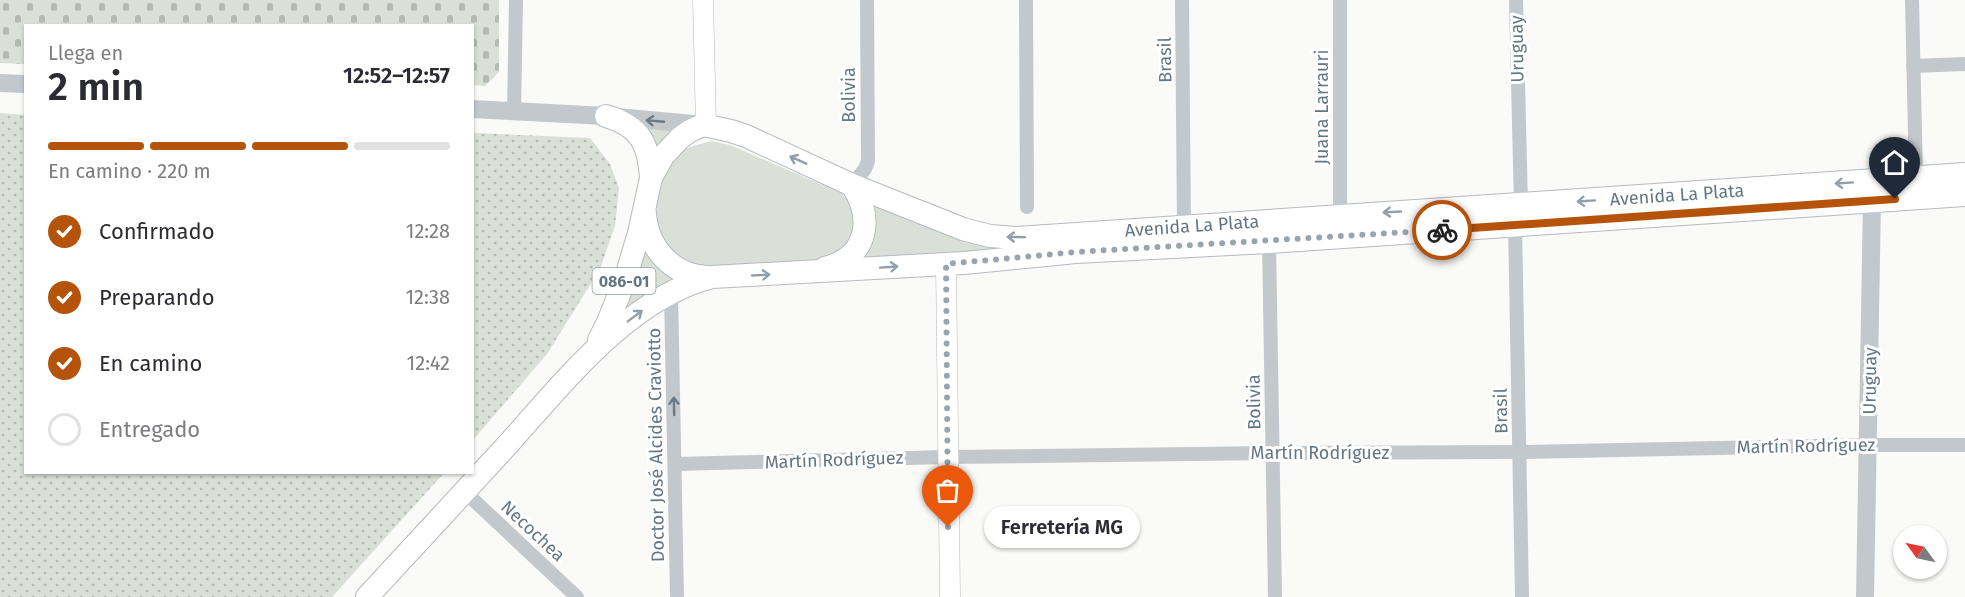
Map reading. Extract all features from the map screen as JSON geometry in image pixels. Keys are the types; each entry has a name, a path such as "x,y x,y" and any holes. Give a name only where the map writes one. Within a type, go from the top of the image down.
{"main road":[{"path":"704,0 705,125"},
{"path":"606,116 623,122 642,140 650,160 651,178"},
{"name":"Avenida La Plata","path":"590,354 608,322 620,292 632,257 651,178 673,144 690,131 705,125 746,136 852,185 963,229 990,236 1033,237 1340,215 1518,215 1872,201 1965,195"},
{"name":"Avenida La Plata","path":"367,597 590,354 636,315 671,293 712,277 946,264 1076,252 1269,242 1518,215 1965,174"},
{"path":"810,272 839,263 854,251 862,240 864,214 858,194 852,185"},
{"path":"645,204 648,232 663,258 687,274 712,277"},
{"path":"946,264 950,597"}],"street":[{"path":"514,111 516,0"},
{"name":"Bolivia","path":"852,185 865,169 867,161 867,0"},
{"path":"1026,0 1027,207"},
{"name":"Brasil","path":"1182,0 1184,227"},
{"name":"Juana Larrauri","path":"1340,0 1340,215"},
{"name":"Uruguay","path":"1516,0 1518,215"},
{"path":"1912,0 1916,178"},
{"path":"1913,66 1965,64"},
{"path":"0,83 24,84"},
{"path":"474,109 606,116 705,125"},
{"name":"Uruguay","path":"1865,597 1872,201"},
{"name":"Brasil","path":"1518,215 1522,597"},
{"name":"Bolivia","path":"1269,242 1275,597"},
{"name":"Doctor José Alcides Craviotto","path":"671,293 677,597"},
{"name":"Martín Rodríguez","path":"675,464 947,457 1965,445"},
{"name":"Necochea","path":"465,492 577,597"}],"green space":[{"path":"0,0 499,0 499,72 485,86 474,85 474,24 24,24 24,64 0,63"},
{"path":"0,113 24,115 24,474 443,474 332,597 0,597"},
{"path":"633,123 682,127 656,152"},
{"path":"474,133 590,138 610,164 619,188 615,226 600,269 547,354 474,439"},
{"path":"711,141 730,145 841,193 851,204 856,220 850,242 826,261 700,267 681,262 656,231 655,210 659,185 667,166 681,152"},
{"path":"1965,183 856,259 864,199 960,237"},
{"path":"645,249 661,271 674,280 620,319"}],"way so far":[{"path":"948,527 946,264 1076,252 1442,230"}],"place":[{"name":"Ferretería MG","path":"948,527"}],"route":[{"path":"1442,230 1895,199"}]}
